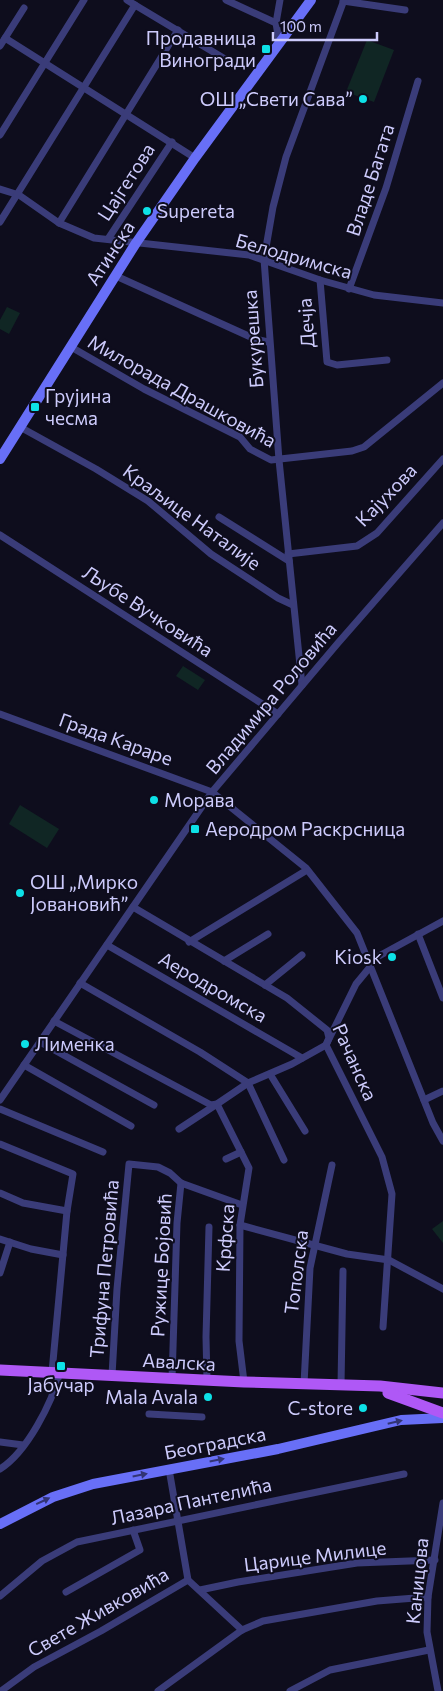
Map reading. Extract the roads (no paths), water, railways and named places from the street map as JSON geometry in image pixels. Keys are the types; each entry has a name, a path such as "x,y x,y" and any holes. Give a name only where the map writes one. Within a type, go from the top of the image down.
{"main road":[{"name":"Авалска","path":"0,1370 207,1381 357,1386"},
{"path":"357,1386 380,1386 443,1393"},
{"path":"357,1386 403,1396 443,1411 443,1403"}],"street":[{"path":"0,135 84,0"},
{"path":"126,0 225,59"},
{"path":"226,0 276,23"},
{"path":"279,42 276,23 280,0"},
{"name":"Атинска","path":"0,459 136,243 195,158 311,0"},
{"name":"Букурешка","path":"302,685 268,342 264,259 273,207 286,156 344,1 405,10"},
{"path":"0,222 19,195 135,5"},
{"path":"0,46 24,8"},
{"path":"58,223 178,30"},
{"path":"5,38 195,158"},
{"name":"Владе Багата","path":"349,289 386,188 418,81"},
{"name":"Цајгетова","path":"108,239 172,142"},
{"name":"Белодримска","path":"0,189 19,195 58,223 94,238 234,253 264,259 349,289 397,299 443,303"},
{"path":"116,276 255,339 268,342"},
{"name":"Дечја","path":"320,280 327,362 334,365 387,360"},
{"name":"Милорада Драшковића","path":"70,347 144,388 227,429 240,437 257,453 271,460 279,460"},
{"path":"279,460 352,451 364,447 443,383"},
{"name":"Краљице Наталије","path":"20,427 105,474 148,501 211,554 278,598 293,605"},
{"name":"Кајухова","path":"288,558 357,546 377,533 443,459"},
{"path":"219,517 261,546 288,558"},
{"name":"Владимира Роловића","path":"0,1100 212,792 443,523"},
{"name":"Љубе Вучковића","path":"0,535 278,714"},
{"name":"Града Караре","path":"0,714 212,792 307,870 357,933 424,1100 443,1141"},
{"path":"188,942 307,870"},
{"name":"Рачанска","path":"132,907 188,942 300,1006 327,1030 329,1038 326,1045 386,1168 392,1194 383,1327"},
{"path":"179,1129 248,1083 270,1074 326,1045 356,984 369,964 443,921"},
{"path":"224,961 268,934"},
{"path":"418,934 443,998"},
{"name":"Аеродромска","path":"107,945 302,1058"},
{"path":"265,985 302,955"},
{"path":"80,983 200,1052 248,1083 284,1160"},
{"path":"54,1021 214,1105"},
{"path":"40,1042 154,1105"},
{"path":"24,1065 131,1126"},
{"path":"270,1074 305,1131"},
{"path":"424,1100 443,1091"},
{"name":"Крфска","path":"214,1105 249,1168 240,1225 238,1341 244,1382"},
{"path":"0,1110 103,1152"},
{"path":"0,1144 73,1174 63,1256 56,1372 48,1405 24,1445 0,1469"},
{"path":"226,1159 241,1152"},
{"name":"Трифуна Петровића","path":"112,1376 116,1289 129,1164 158,1167 170,1173 182,1184"},
{"name":"Тополска","path":"304,1384 307,1304 314,1244 332,1165"},
{"path":"182,1184 242,1205"},
{"name":"Ружице Бојовић","path":"172,1379 177,1223 182,1184"},
{"path":"0,1193 23,1203 67,1211"},
{"path":"240,1225 346,1254 389,1260 443,1289"},
{"path":"207,1381 206,1338 209,1226"},
{"path":"0,1239 63,1256"},
{"path":"0,1273 10,1242"},
{"path":"341,1385 343,1271"},
{"path":"149,1414 202,1417"},
{"name":"Београдска","path":"0,1524 39,1502 71,1490 169,1469 278,1449 401,1420 443,1418"},
{"path":"0,1442 24,1445"},
{"path":"169,1469 188,1580 242,1630"},
{"name":"Лазара Пантелића","path":"0,1596 42,1561 77,1542 404,1474"},
{"name":"Каницова","path":"438,1691 429,1650 428,1597 443,1503"},
{"path":"66,1592 140,1550 133,1530"},
{"name":"Царице Милице","path":"200,1590 357,1563 435,1560"},
{"name":"Свете Живковића","path":"1,1691 34,1667 101,1632 188,1580"},
{"path":"158,1691 242,1630 264,1621 377,1601 428,1597"},
{"path":"290,1691 330,1670 429,1650"}],"place":[{"name":"Продавница Виногради","path":"266,49"},
{"name":"ОШ „Свети Сава”","path":"363,99"},
{"name":"Supereta","path":"147,211"},
{"name":"Грујина чесма","path":"35,407"},
{"name":"Морава","path":"154,800"},
{"name":"Аеродром Раскрсница","path":"195,829"},
{"name":"ОШ „Мирко Јовановић”","path":"20,893"},
{"name":"Kiosk","path":"392,957"},
{"name":"Лименка","path":"25,1044"},
{"name":"Јабучар","path":"61,1366"},
{"name":"Mala Avala","path":"208,1397"},
{"name":"C-store","path":"363,1408"}]}
